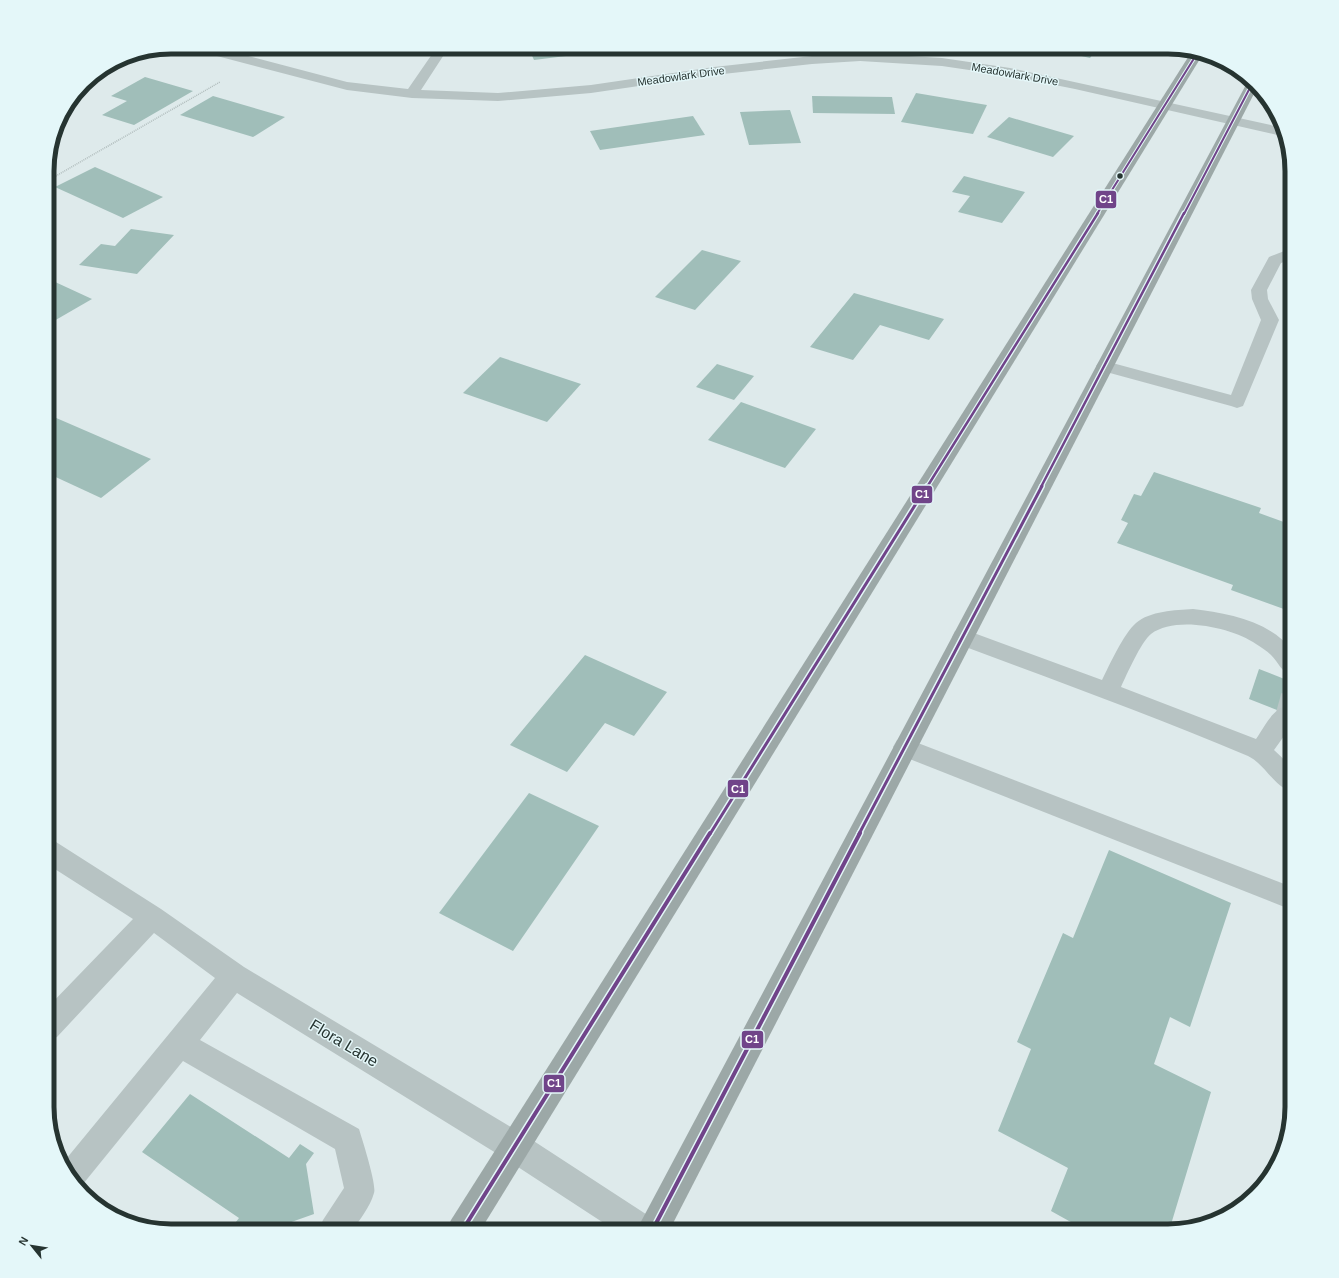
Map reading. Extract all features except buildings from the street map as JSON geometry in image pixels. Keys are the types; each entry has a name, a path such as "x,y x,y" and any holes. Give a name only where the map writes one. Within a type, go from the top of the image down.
{"main road":[{"path":"466,1224 1195,57"},
{"path":"656,1224 1250,87"}],"street":[{"name":"Meadowlark Drive","path":"225,54 334,83 412,94 498,97 591,89 714,71 812,60 860,57 952,58 1278,131"},
{"path":"412,94 438,54"},
{"path":"1105,366 1237,402 1270,320 1260,299 1259,290 1276,260 1285,256"},
{"path":"1106,690 1142,629 1172,617 1193,616 1228,623 1251,631 1276,646 1285,658"},
{"path":"963,637 1193,723 1260,751 1285,775"},
{"path":"1260,751 1285,717"},
{"path":"905,748 1285,896"},
{"name":"Flora Lane","path":"54,854 152,917 234,976 515,1146 633,1224"},
{"path":"54,1021 152,917"},
{"path":"74,1173 234,976"},
{"path":"180,1044 348,1140 360,1191 339,1224"}],"path":[{"path":"54,177 255,62"}],"transit line":[{"name":"C1","path":"466,1224 1195,57"},
{"name":"C1","path":"656,1224 1250,87"}]}
